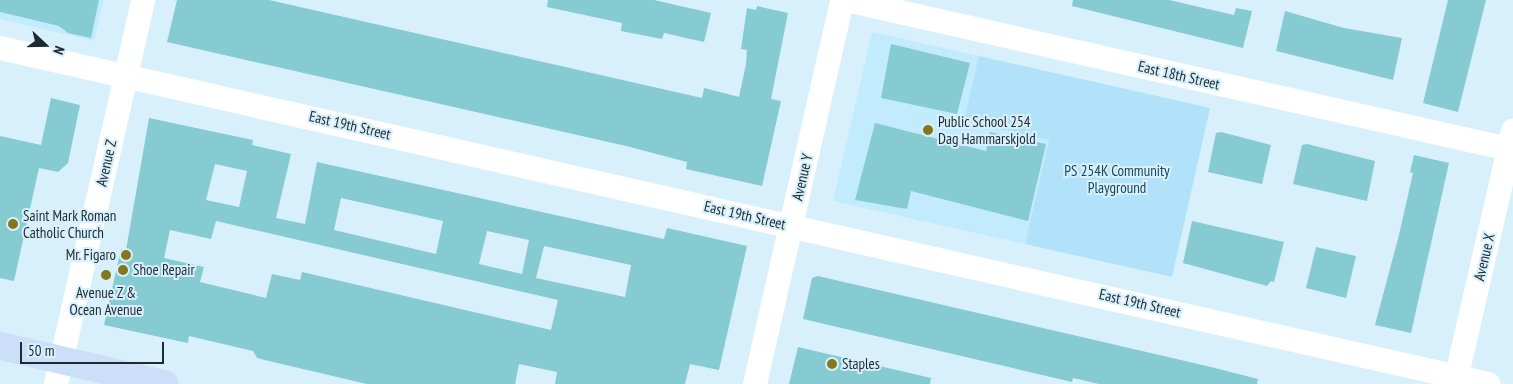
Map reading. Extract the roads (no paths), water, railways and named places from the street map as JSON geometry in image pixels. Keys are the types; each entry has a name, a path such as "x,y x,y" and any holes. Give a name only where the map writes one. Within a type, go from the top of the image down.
{"main road":[{"path":"0,346 58,372 166,384"}],"street":[{"name":"Avenue Z","path":"58,372 143,0"},
{"name":"Avenue Y","path":"755,384 842,0"},
{"name":"East 18th Street","path":"846,0 1512,143"},
{"name":"East 19th Street","path":"0,48 791,225 1456,380 1489,384"},
{"name":"Avenue X","path":"1456,380 1512,143"}],"place":[{"name":"Public School 254 Dag Hammarskjold","path":"928,130"},
{"name":"Saint Mark Roman Catholic Church","path":"13,224"},
{"name":"Mr. Figaro","path":"126,255"},
{"name":"Shoe Repair","path":"123,270"},
{"name":"Avenue Z & Ocean Avenue","path":"106,275"},
{"name":"Staples","path":"832,364"}],"park label":[{"name":"PS 254K Community Playground","path":"1117,178"}]}
